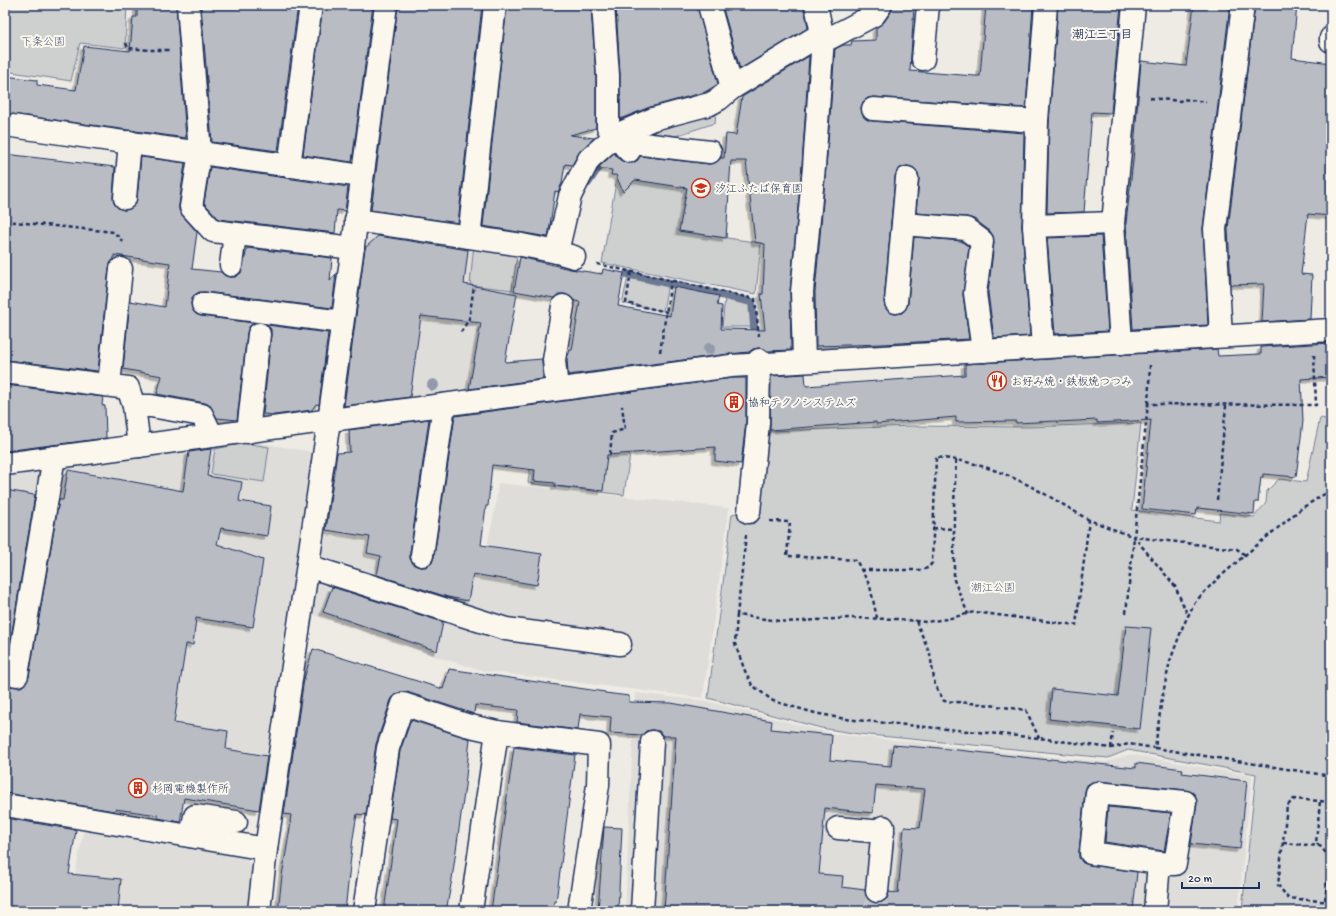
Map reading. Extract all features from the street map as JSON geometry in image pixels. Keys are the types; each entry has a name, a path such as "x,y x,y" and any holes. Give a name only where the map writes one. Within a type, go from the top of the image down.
{"street":[{"path":"188,5 200,152 191,207 213,231 353,248"},
{"path":"289,166 311,5"},
{"path":"259,911 266,849 329,420 386,5"},
{"path":"469,237 495,5"},
{"path":"603,5 608,75 608,127 625,147 634,143 710,152"},
{"path":"709,5 732,88"},
{"path":"804,360 802,292 814,167 823,38 816,5"},
{"path":"356,220 469,237 566,254 570,196 589,159 622,143 653,119 710,104 719,99 732,88 813,39 830,38 874,15 881,5"},
{"path":"923,59 928,5"},
{"path":"1043,348 1034,226 1037,121 1046,5"},
{"path":"1121,343 1113,223 1134,5"},
{"path":"1221,336 1215,230 1243,5"},
{"path":"873,109 1037,121"},
{"path":"5,125 362,176"},
{"path":"125,198 130,142"},
{"path":"896,302 907,178"},
{"path":"1034,226 1113,223"},
{"path":"903,224 966,229 982,241 975,293 983,351"},
{"path":"231,265 235,234"},
{"path":"109,385 121,269"},
{"path":"203,304 342,322"},
{"path":"557,390 554,360 563,306"},
{"path":"5,464 758,362 1043,348 1322,330"},
{"path":"248,432 259,334"},
{"path":"748,516 758,422 758,362"},
{"path":"5,372 128,388 134,406 139,446"},
{"path":"422,555 444,405"},
{"path":"134,406 151,406 202,415 212,436"},
{"path":"5,673 17,675 54,457"},
{"path":"308,566 506,629 620,644"},
{"path":"364,911 388,748 403,704 466,725 497,732 598,745 598,785 579,911"},
{"path":"471,911 497,732"},
{"path":"642,911 652,742"},
{"path":"1097,793 1185,802 1175,864 1159,863 1091,853 1097,793"},
{"path":"5,805 266,849"},
{"path":"191,836 195,816 236,822"},
{"path":"838,828 883,829 877,891"},
{"path":"1155,911 1159,863"}],"path":[{"path":"126,43 128,48 149,50 191,49"},
{"path":"1125,96 1180,101 1183,99 1230,104"},
{"path":"5,221 114,232 124,242 121,269"},
{"path":"566,254 608,267 755,299 760,348 758,362"},
{"path":"631,272 626,303 667,312"},
{"path":"663,332 671,281"},
{"path":"461,332 469,319 474,286"},
{"path":"1148,404 1226,406 1316,405 1322,330"},
{"path":"1126,613 1148,404 1152,341"},
{"path":"610,454 612,433 625,429 620,381"},
{"path":"1217,500 1226,406"},
{"path":"861,570 920,570 928,568 932,562 934,556 933,528 936,457 983,466 1015,479 1089,520 1134,537 1238,549 1245,555"},
{"path":"956,460 954,580 968,614"},
{"path":"1155,748 1162,698 1170,661 1195,602 1212,584 1245,555 1302,508 1331,490"},
{"path":"877,618 870,586 856,560 787,556 790,522 748,516 735,644 752,685 773,701 815,713 846,719 1039,738 1111,748 1129,744 1331,776"},
{"path":"737,615 787,622 822,619 877,618 898,618 926,622 947,619 974,612 1076,625 1089,520"},
{"path":"933,528 954,529"},
{"path":"1134,537 1175,586 1188,616"},
{"path":"916,621 930,654 934,685 944,701 1026,710 1039,738"},
{"path":"1111,748 1113,733"},
{"path":"1331,802 1294,799 1287,806 1278,885 1288,898 1331,902"},
{"path":"1320,801 1316,843 1330,858 1325,901"},
{"path":"1283,843 1320,846"}],"shaded area":[{"path":"379,228 518,249 512,290 513,293 517,294 502,387 337,412 360,245"},
{"path":"248,441 312,452 265,778 5,733 5,473"},
{"path":"498,483 729,508 703,698 484,671 431,655 313,615 325,535 366,539 363,556 509,584 512,554 486,551 496,504"},
{"path":"635,693 706,701 834,734 1106,762 1130,754 1252,776 1238,911 625,911"},
{"path":"85,824 242,850 256,877 252,911 68,911"}],"green space":[{"name":"下条公園","path":"5,5 127,5 125,48 80,43 71,81 5,71"},
{"path":"716,112 715,123 654,143 635,141 662,129"},
{"path":"617,176 687,188 680,231 761,243 756,294 602,263"},
{"path":"474,243 518,249 512,290 470,285"},
{"path":"367,250 363,337 354,406 341,408 361,254"},
{"path":"628,277 668,285 663,311 622,303"},
{"path":"725,297 750,303 752,327 722,327"},
{"path":"626,390 630,454 624,495 528,483 534,428 620,422 616,393"},
{"name":"潮江公園","path":"1320,418 1331,420 1331,911 1242,910 1256,774 1128,750 1108,758 859,734 821,728 708,698 732,514 756,509 762,434 769,431 913,426 1027,427 1141,423 1132,510 1219,521 1220,513 1254,517 1266,503 1267,491 1279,479 1306,482"},
{"path":"245,443 269,447 264,482 211,474 215,449"}],"building":[{"path":"137,5 176,5 186,138 5,113 5,76 37,80 37,85 76,90 84,46 130,51 133,17 137,17"},
{"path":"201,5 298,5 278,151 212,142"},
{"path":"323,5 373,5 352,162 303,155"},
{"path":"398,5 482,5 458,223 371,210"},
{"path":"507,5 566,5 591,7 596,75 596,128 570,135 594,138 581,150 572,165 565,164 562,183 558,192 555,191 548,237 483,226"},
{"path":"628,5 697,5 718,84 705,92 650,107 620,119 620,74 616,7"},
{"path":"722,5 804,5 808,28 740,69"},
{"path":"893,5 914,5 910,71 980,76 986,5 1033,5 1026,108 874,97 868,98 863,102 861,108 862,114 866,119 872,121 1024,133 1022,227 1030,336 994,338 988,293 994,243 993,236 990,231 974,219 967,217 916,213 919,179 918,173 914,168 908,166 901,167 897,171 895,177 884,301 885,307 889,312 895,314 902,313 906,309 908,303 914,237 961,241 969,247 963,295 969,339 816,346 815,292 835,49 843,45 851,45 852,41 876,40 876,28 884,22 891,12"},
{"path":"1058,5 1121,5 1111,113 1092,112 1084,212 1047,213 1049,122"},
{"path":"1194,5 1230,5 1203,228 1208,325 1133,329 1126,223 1133,161 1141,61 1186,66"},
{"path":"1255,5 1297,5 1292,58 1331,63 1331,216 1308,214 1301,274 1312,275 1310,319 1262,322 1264,284 1231,285 1228,229"},
{"path":"809,56 802,166 790,291 791,350 767,351 759,348 753,349 749,352 568,375 567,357 570,350 572,350 580,302 575,301 565,294 559,294 554,298 514,291 520,257 570,269 602,274 603,269 624,273 618,306 670,316 674,287 719,296 717,305 722,306 721,329 765,330 761,294 763,294 765,244 755,242 746,161 731,161 726,238 679,231 687,188 635,180 623,192 616,175 611,175 612,170 598,168 614,153 620,160 626,163 633,163 638,160 640,156 709,164 715,163 721,158 724,158 726,134 736,135 742,97"},
{"path":"5,154 115,167 114,203 118,208 124,210 130,209 135,205 137,199 141,157 185,163 179,210 197,232 192,269 221,272 229,277 235,277 241,273 247,248 332,258 330,281 336,274 332,308 205,292 199,292 193,296 191,303 192,309 196,314 253,323 249,327 247,333 237,420 217,418 210,405 205,403 157,394 162,376 123,369 130,301 165,307 170,263 114,255 114,259 109,268 98,371 5,360"},
{"path":"210,167 348,187 345,211 337,210 335,233 219,219 204,203"},
{"path":"378,236 468,250 464,284 517,294 505,362 542,359 543,379 469,389 481,323 421,316 410,397 344,406 365,248"},
{"path":"1101,236 1108,331 1055,334 1047,238"},
{"path":"267,325 328,333 319,405 316,404 312,410 275,415 263,414 271,335 271,329"},
{"path":"1331,343 1331,377 1301,379 1303,421 1296,477 1263,474 1263,477 1261,477 1258,502 1255,502 1254,514 1197,508 1196,515 1142,509 1151,420 1097,423 1097,420 1016,423 1016,421 956,422 956,417 876,424 876,422 770,430 771,376 805,374 806,386 965,375 965,364 1217,349 1218,356 1261,354 1261,347"},
{"path":"732,378 746,378 746,422 741,464 715,461 715,447 607,455 603,491 555,486 555,483 534,481 535,470 492,465 488,506 486,506 481,545 542,554 537,585 473,574 468,601 448,597 377,575 381,556 367,553 370,537 326,530 337,453 350,452 349,430 429,419 410,553 410,559 414,565 426,567 432,563 434,557 455,416"},
{"path":"5,385 103,397 102,405 105,406 106,438 5,451"},
{"path":"211,449 207,476 242,482 239,501 271,506 267,536 221,528 217,544 263,560 253,627 196,618 193,645 186,644 174,723 228,731 226,749 267,756 259,810 184,798 180,822 158,818 158,815 115,809 114,811 5,793 5,686 21,687 26,683 29,677 59,500 63,500 68,470 183,491 189,452"},
{"path":"5,490 35,495 7,661 5,661"},
{"path":"332,587 443,622 437,651 323,612"},
{"path":"1126,626 1151,628 1140,729 1049,719 1052,689 1118,696"},
{"path":"313,649 443,689 449,669 629,696 629,702 671,703 772,721 771,729 832,735 830,760 891,766 893,745 930,747 1136,768 1136,763 1183,769 1182,773 1247,781 1240,849 1191,844 1197,804 1196,797 1192,792 1186,790 1098,781 1087,785 1085,791 1079,858 1083,863 1089,865 1137,872 1133,911 664,911 676,736 663,736 659,731 652,730 646,731 642,735 610,733 611,717 580,714 578,730 517,722 518,710 475,705 474,714 407,692 401,692 395,694 391,700 376,744 366,815 357,814 345,911 308,908 308,911 278,911 291,822 291,815 284,814 304,679","holes":["876,785 925,789 920,828 904,827 898,893 889,892 887,899 876,903 869,901 865,890 842,887 843,876 819,874 825,808 873,813"]},
{"path":"411,720 470,739 452,879 445,911 384,911 397,819 390,818 400,751"},
{"path":"514,747 575,755 556,902 554,901 553,911 491,911"},
{"path":"1108,807 1171,813 1164,851 1105,842"},
{"path":"5,818 76,830 69,874 121,879 118,911 5,911"},
{"path":"604,827 622,828 618,911 598,911"}],"waterway":[{"path":"588,183 596,171 623,144"},
{"path":"627,274 752,302 756,348 755,360"}],"tunnel":[{"path":"875,911 877,891"}],"place":[{"name":"汐江ふたば保育園","path":"701,188"},
{"name":"お好み焼・鉄板焼つつみ","path":"997,381"},
{"name":"協和テクノシステムズ","path":"734,402"},
{"name":"杉岡電機製作所","path":"138,788"}],"district":[{"name":"潮江三丁目","path":"1102,34"}]}
